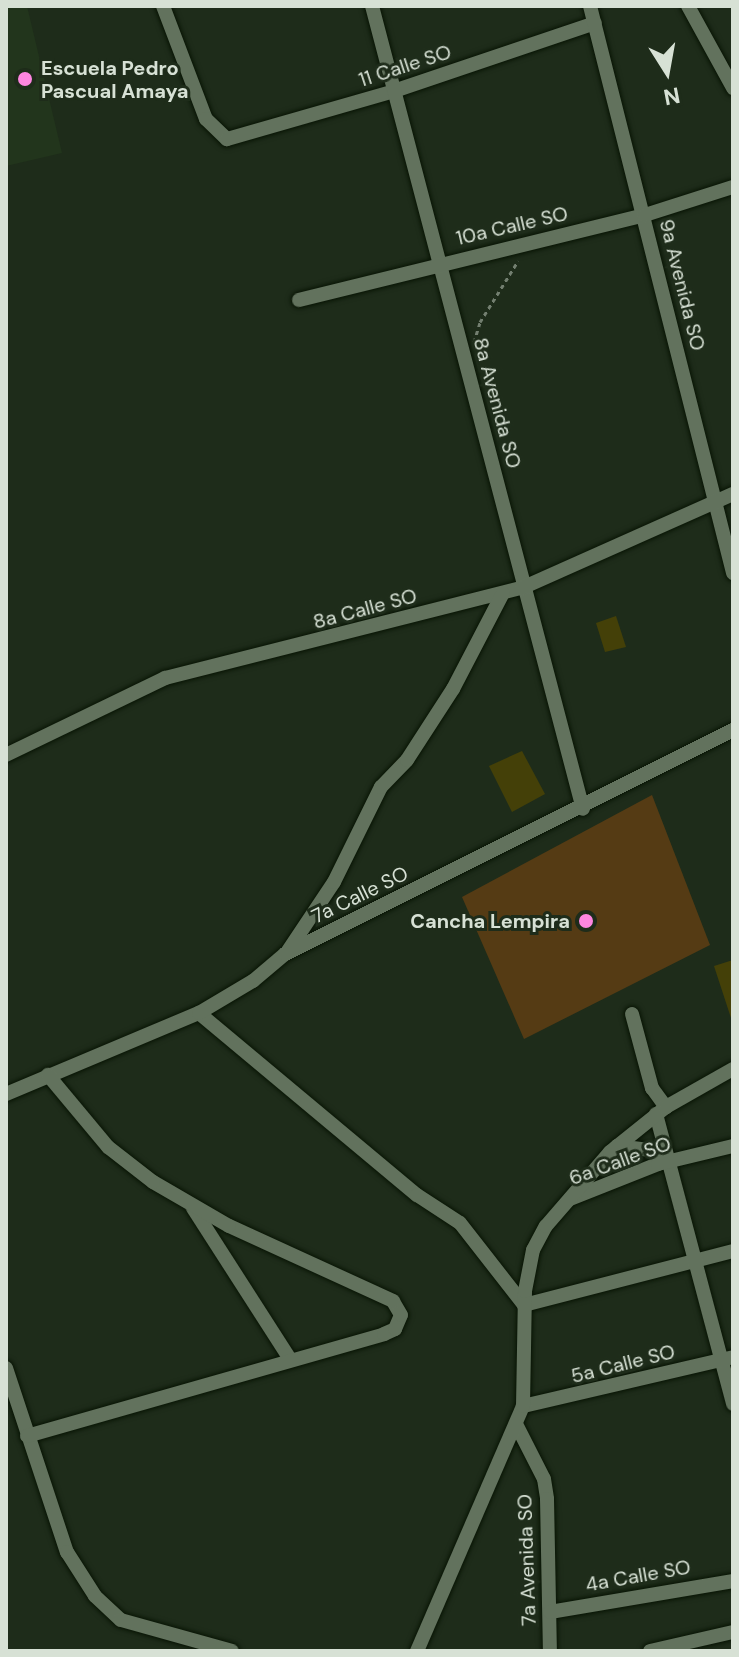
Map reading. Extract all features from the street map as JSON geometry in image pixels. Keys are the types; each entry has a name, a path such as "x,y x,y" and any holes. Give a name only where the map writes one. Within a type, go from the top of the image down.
{"street":[{"name":"11 Calle SO","path":"163,6 206,119 227,139 394,91 595,23"},
{"name":"8a Avenida SO","path":"372,6 583,809"},
{"name":"9a Avenida SO","path":"590,6 733,573"},
{"path":"688,6 733,88"},
{"name":"10a Calle SO","path":"299,300 645,215 733,187"},
{"name":"8a Calle SO","path":"6,755 165,678 524,587 733,494"},
{"path":"285,954 334,882 381,787 407,760 453,689 503,593"},
{"name":"7a Calle SO","path":"6,1094 199,1013 285,954 583,809 733,730"},
{"path":"199,1013 417,1195 460,1223 524,1305"},
{"path":"632,1014 661,1111 669,1162 728,1358 733,1404"},
{"path":"417,1651 517,1426 523,1406 524,1305 533,1250 566,1201 617,1146 661,1111 733,1069"},
{"path":"27,1436 384,1334 395,1329 401,1315 384,1297 190,1203 108,1147 48,1075"},
{"path":"617,1146 649,1150 669,1162"},
{"name":"6a Calle SO","path":"566,1201 669,1162 733,1146"},
{"path":"190,1203 290,1359"},
{"path":"524,1305 733,1251"},
{"name":"5a Calle SO","path":"523,1406 728,1358"},
{"path":"6,1368 67,1552 95,1596 121,1620 232,1651"},
{"name":"7a Avenida SO","path":"517,1426 544,1479 550,1651"},
{"name":"4a Calle SO","path":"550,1612 733,1581"},
{"path":"650,1651 733,1632"}],"path":[{"path":"467,367 480,322 532,242"}],"shaded area":[{"name":"Escuela Pedro Pascual Amaya","path":"6,6 27,6 62,153 6,166"},
{"name":"Cancha Lempira","path":"652,795 710,945 524,1039 462,897"}],"building":[{"path":"616,616 626,647 605,652 596,623"},
{"path":"522,751 545,794 512,812 489,766"},
{"path":"733,960 733,1018 731,1018 714,966"}],"place":[{"name":"Escuela Pedro Pascual Amaya","path":"25,79"},
{"name":"Cancha Lempira","path":"586,921"}]}
